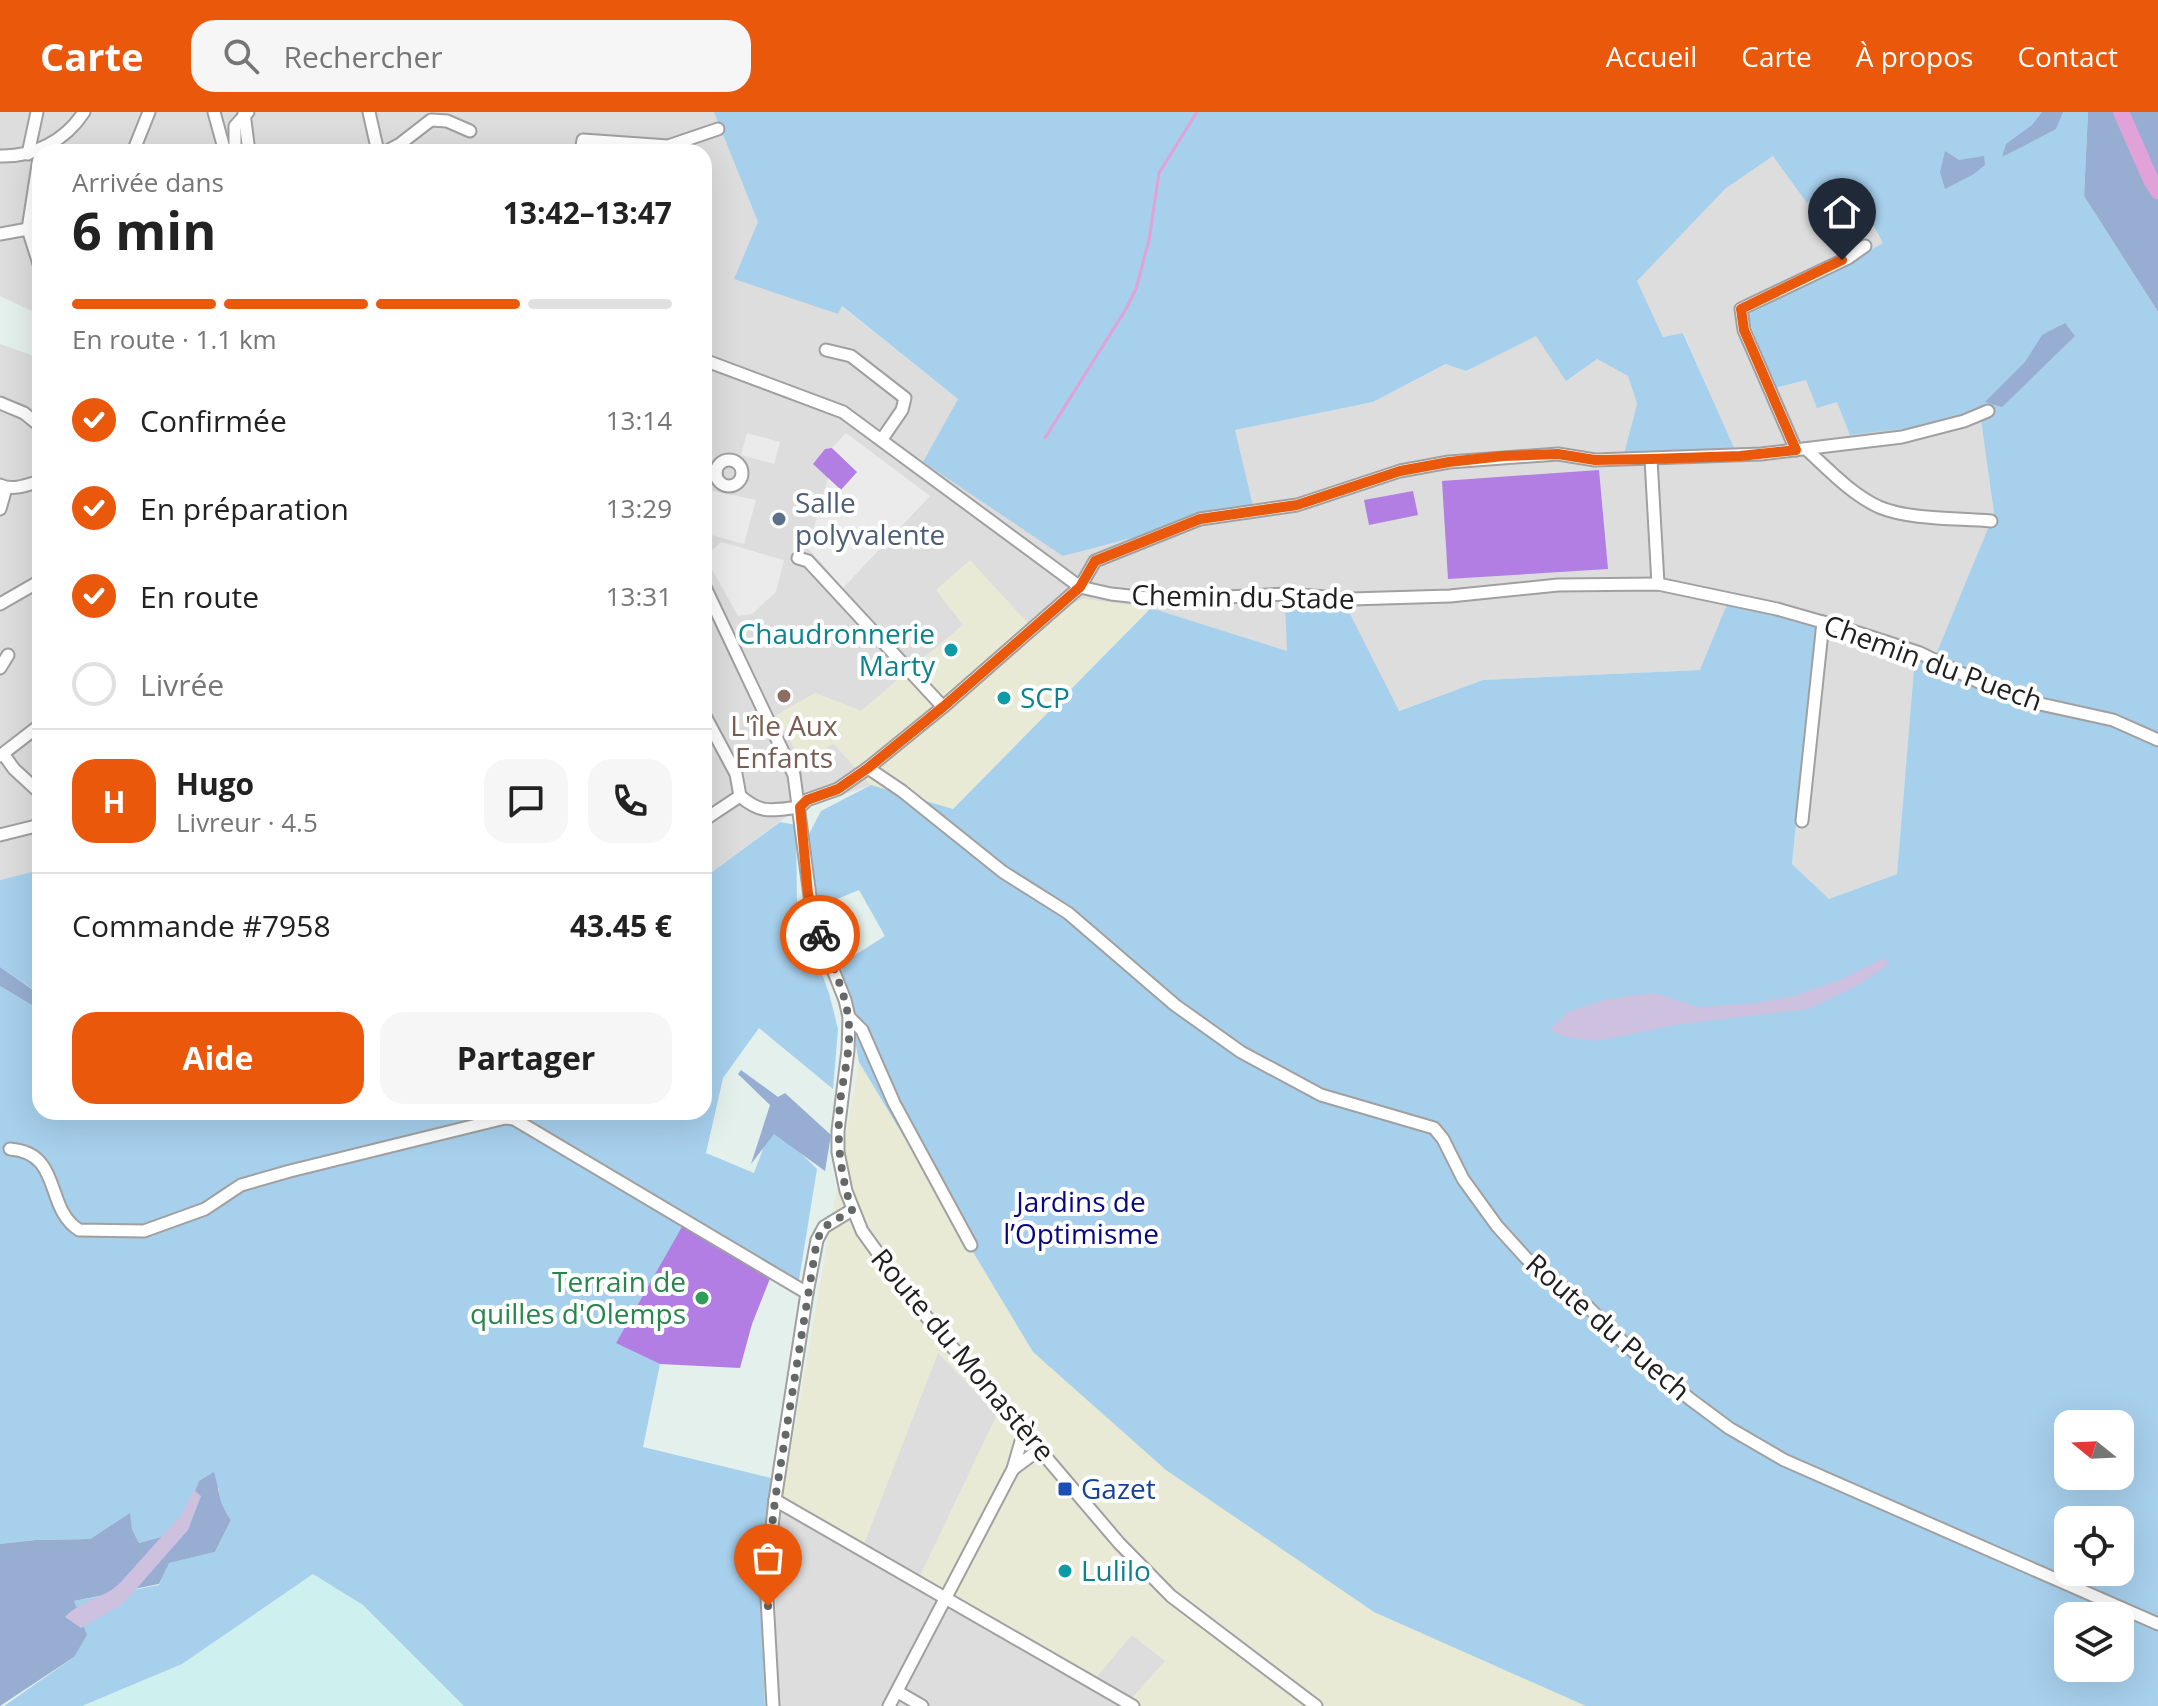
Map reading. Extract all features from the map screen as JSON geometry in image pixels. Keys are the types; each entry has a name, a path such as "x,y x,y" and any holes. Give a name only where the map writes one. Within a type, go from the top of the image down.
{"street":[{"path":"37,112 37,144"},
{"path":"50,144 64,135 84,112"},
{"path":"136,144 149,112"},
{"path":"214,112 223,144"},
{"path":"369,112 376,144"},
{"path":"235,144 235,126 246,113"},
{"path":"246,113 248,144"},
{"path":"396,144 431,120 447,121 470,131"},
{"path":"674,144 718,129"},
{"path":"582,144 583,140 640,144"},
{"path":"0,156 32,153"},
{"path":"32,195 28,229 32,242"},
{"path":"0,234 28,229"},
{"path":"1865,246 1848,258 1741,309 1744,330 1801,449 1852,490 1878,506 1909,514 1991,521"},
{"path":"826,350 851,356 905,398 902,410 882,439"},
{"name":"Chemin du Stade","path":"712,363 843,412 1080,587 1167,600 1287,594 1351,599 1450,596 1558,585 1658,584"},
{"path":"0,403 32,420"},
{"path":"712,729 736,774 740,796 751,806 765,811 800,807 807,800 838,789 943,707 1080,587 1095,561 1200,519 1297,505 1400,471 1425,466 1503,456 1558,454 1595,460 1740,456 1902,437 1964,421 1988,411"},
{"path":"1651,459 1658,584"},
{"path":"0,509 3,486 32,484"},
{"path":"798,558 808,561 943,707"},
{"name":"Chemin du Puech","path":"1658,584 1823,622 1920,653 2022,700 2113,720 2158,740"},
{"path":"0,604 32,586"},
{"name":"Route du Monastère","path":"712,602 794,775 813,919 849,1017 838,1131 841,1173 862,1231 888,1270 1119,1543 1171,1596 1316,1706"},
{"path":"1802,821 1823,622"},
{"path":"0,668 8,655"},
{"path":"32,732 2,756 32,786"},
{"name":"Route du Puech","path":"868,768 902,791 1003,872 1068,913 1175,1005 1241,1052 1321,1095 1434,1128 1463,1179 1497,1226 1526,1258 1588,1307 1628,1347 1729,1428 1784,1460 2158,1624"},
{"path":"712,815 740,796"},
{"path":"0,835 32,827"},
{"path":"849,1017 862,1030 894,1103 971,1245"},
{"path":"10,1149 22,1150 41,1161 62,1213 79,1230 144,1231 205,1209 241,1185 496,1120"},
{"path":"516,1120 807,1293"},
{"path":"773,1706 766,1580 775,1500 807,1293 817,1240 824,1227 852,1210"},
{"path":"889,1706 1013,1469 1024,1431"},
{"path":"1013,1469 1040,1449"},
{"path":"775,1500 1133,1706"},
{"path":"898,1692 922,1706"}],"shaded area":[{"path":"0,112 714,112 758,222 838,314 841,306 958,399 923,463 1235,430 1373,402 1447,364 1466,371 1536,336 1597,359 1628,376 1637,404 1624,452 1733,448 1684,333 1663,337 1636,281 1725,189 1773,156 1849,180 1883,243 1747,315 1775,388 1806,380 1837,402 1981,420 1994,515 1937,653 1915,658 1897,874 1829,899 1792,864 1816,623 1700,670 1483,680 1398,711 1288,652 1151,608 1083,599 1028,623 963,625 861,711 815,693 804,766 833,743 871,785 794,811 712,872 712,144 32,144 32,311 0,296"},
{"path":"2042,112 2063,112 2056,129 2002,157 2006,144 2032,125"},
{"path":"2088,112 2158,112 2158,312 2084,196"},
{"path":"1945,151 1959,160 1984,156 1985,165 1945,189 1940,172"},
{"path":"2065,323 2075,336 2002,407 1985,402 2025,362 2042,335"},
{"path":"0,344 32,355 32,872 0,880"},
{"path":"747,433 780,442 774,464 741,455"},
{"path":"846,433 930,496 843,588 808,548 828,478 841,490 857,472 832,448"},
{"path":"832,448 858,472 841,490 813,464 825,449"},
{"path":"1599,470 1608,569 1448,579 1442,481"},
{"path":"712,491 756,500 744,544 712,535"},
{"path":"1413,491 1418,515 1369,525 1364,500"},
{"path":"721,542 784,560 776,592 752,614 738,616 712,570 712,550"},
{"path":"970,560 1028,623 1083,599 1151,608 952,810 871,785 833,743 804,767 776,715 815,693 861,711 963,625 936,590"},
{"path":"1883,958 1890,964 1855,987 1808,1009 1675,1025 1597,1041 1566,1037 1549,1030 1568,1012 1608,999 1654,993 1698,1007 1750,1004 1794,996 1845,978"},
{"path":"0,967 32,989 32,1005 0,986"},
{"path":"859,1062 1033,1352 1552,1689 1586,1706 1140,1706 1131,1699 1165,1661 1132,1635 1095,1679 919,1578 997,1414 938,1353 863,1546 781,1506"},
{"path":"741,1070 778,1097 785,1093 831,1135 825,1171 774,1134 751,1164 770,1105 738,1074"},
{"name":"Terrain de quilles d'Olemps","path":"687,1218 773,1271 752,1324 740,1368 660,1364 616,1343"},
{"path":"938,1352 997,1414 1132,1635 1166,1661 1132,1699 1140,1706 780,1706 775,1624 781,1506 863,1546"},
{"path":"214,1472 221,1502 231,1520 215,1552 169,1563 159,1584 74,1601 87,1635 74,1657 0,1706 0,1544 90,1539 130,1513 132,1529 139,1543 179,1532 199,1481"},
{"path":"194,1490 201,1496 188,1530 123,1604 81,1628 65,1617 120,1583 181,1515"},
{"path":"313,1574 363,1605 464,1706 82,1706 182,1664"}],"green space":[{"name":"Jardins de l’Optimisme","path":"714,112 2088,112 2084,196 2158,312 2158,1706 1586,1706 1374,1612 1166,1470 1033,1352 859,1062 841,964 885,936 859,890 818,907 809,834 821,811 871,785 953,809 1151,608 1287,651 1285,602 1346,606 1399,711 1483,680 1700,670 1728,602 1816,623 1792,864 1829,899 1897,874 1915,657 1937,652 1994,514 1981,420 1850,435 1837,402 1817,408 1806,380 1775,388 1747,315 1883,243 1849,181 1807,203 1773,156 1725,189 1637,281 1663,337 1683,333 1734,448 1624,453 1637,404 1628,376 1597,359 1566,381 1536,336 1466,371 1446,364 1373,402 1235,430 1253,506 1063,556 923,462 958,399 842,306 838,314 734,279 758,222"},
{"path":"780,822 796,825 797,906 829,993 838,1029 833,1089 759,1028 723,1078 706,1153 754,1173 772,1125 817,1169 799,1280 773,1271 616,1342 660,1364 643,1447 771,1478 760,1582 765,1706 464,1706 363,1605 313,1574 182,1664 82,1706 4,1706 74,1657 74,1601 159,1585 168,1563 215,1552 231,1520 219,1503 219,1488 179,1532 139,1543 129,1514 90,1539 0,1544 0,986 32,1005 32,1120 712,1120 712,872"},
{"path":"32,872 32,989 0,967 0,880"}],"waterway":[{"path":"1045,438 1136,289 1149,240 1159,173 1197,112"},
{"path":"2121,112 2158,191"}],"way so far":[{"path":"768,1606 766,1580 775,1500 817,1240 824,1227 852,1210 838,1152 849,1017 820,935"}],"place":[{"name":"Salle polyvalente","path":"779,519"},
{"name":"Chaudronnerie Marty","path":"951,650"},
{"name":"L'île Aux Enfants","path":"784,696"},
{"name":"SCP","path":"1004,698"},
{"name":"Terrain de quilles d'Olemps","path":"702,1298"},
{"name":"Gazet","path":"1065,1489"},
{"name":"Lulilo","path":"1065,1571"}],"route":[{"path":"820,935 808,894 800,807 807,800 838,789 943,707 1080,587 1095,561 1200,519 1297,505 1400,471 1449,462 1558,454 1595,460 1740,456 1796,450 1744,330 1741,309 1842,260"}]}
